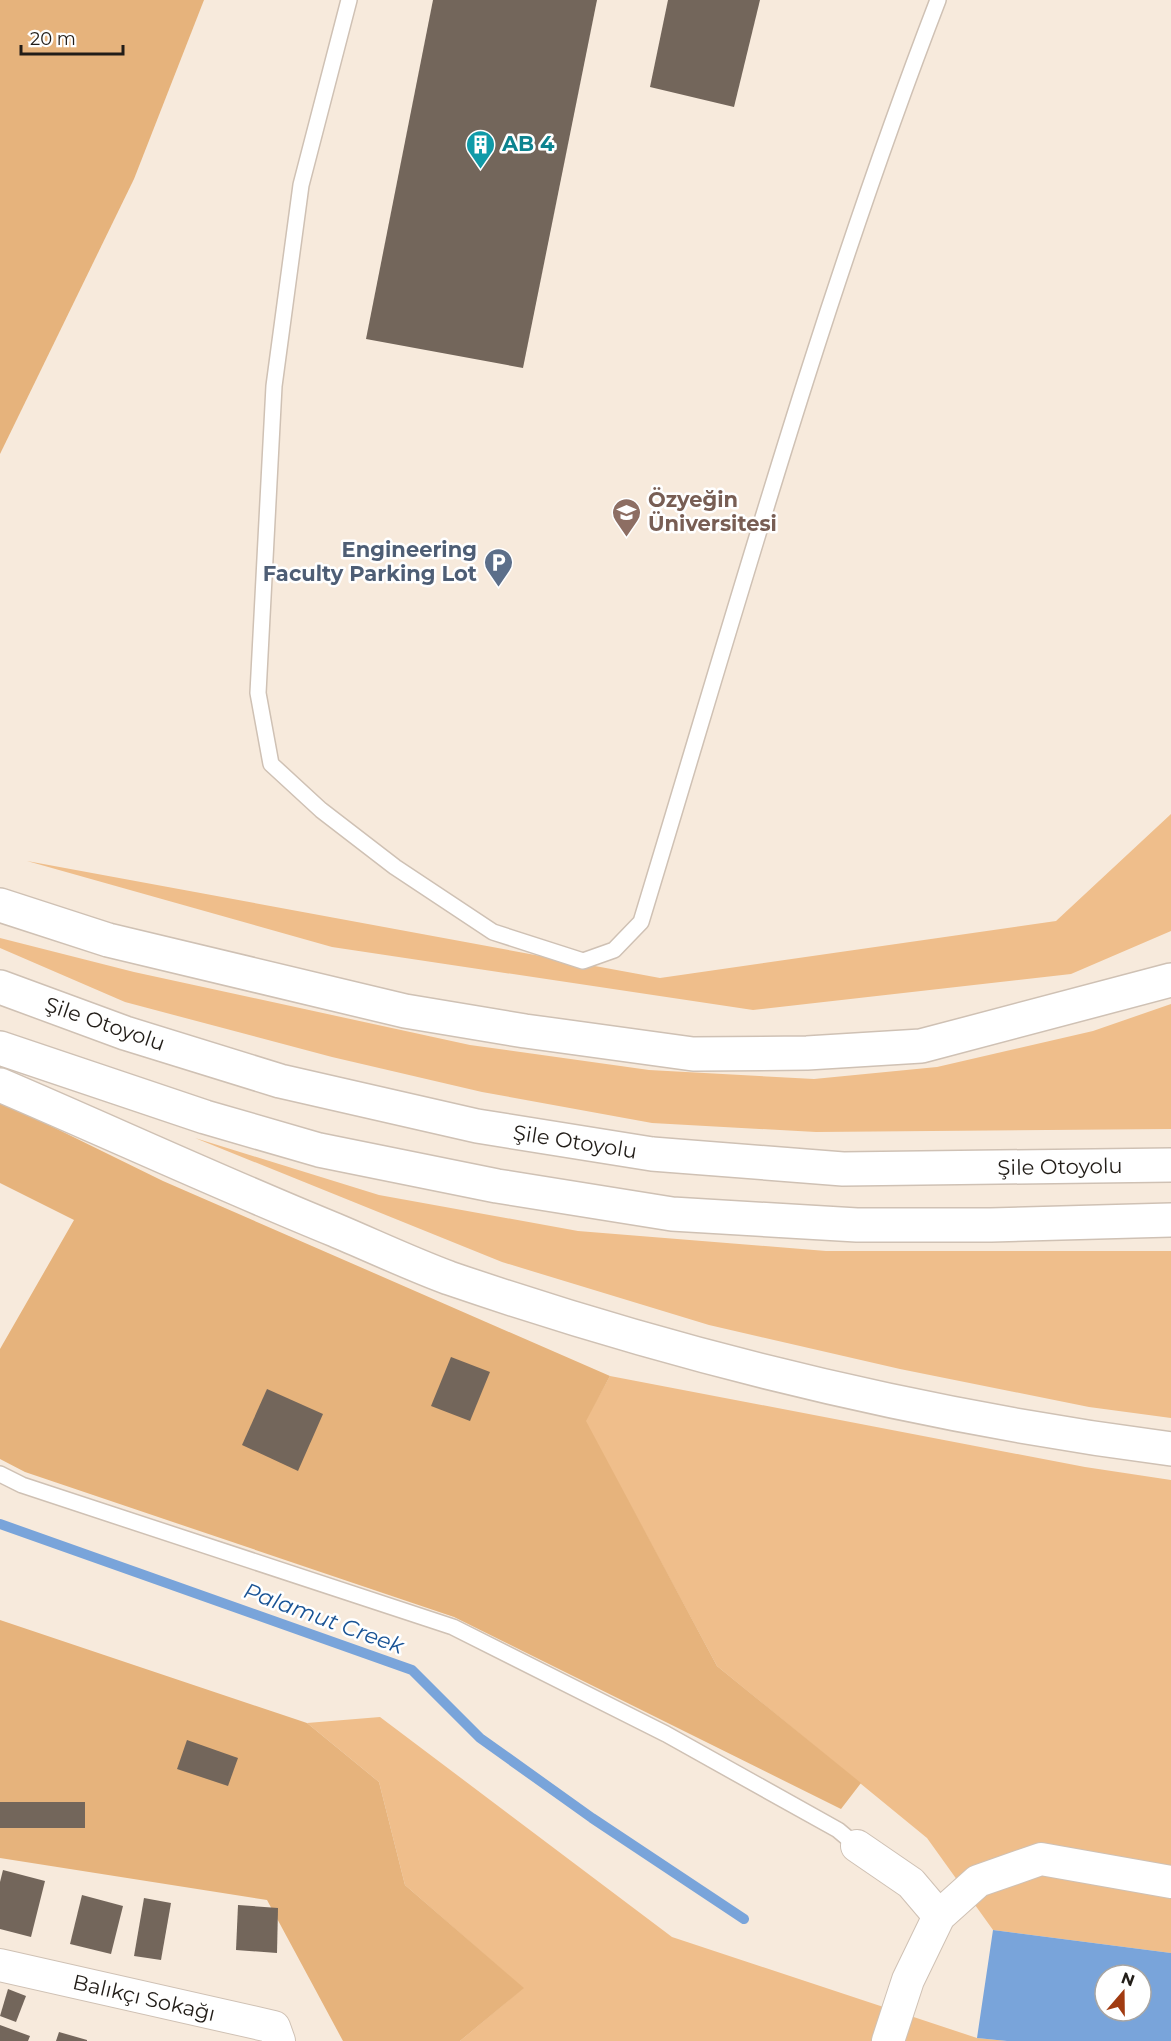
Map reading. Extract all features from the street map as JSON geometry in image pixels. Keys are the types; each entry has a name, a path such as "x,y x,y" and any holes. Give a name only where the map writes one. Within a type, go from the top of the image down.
{"highway":[{"path":"0,905 108,940 405,1011 525,1031 693,1054 807,1053 921,1046 1171,980"},
{"name":"Şile Otoyolu","path":"0,987 125,1033 280,1081 477,1126 652,1154 843,1169 1171,1165"},
{"path":"0,1048 205,1117 319,1150 497,1186 672,1214 857,1225 991,1225 1171,1220"},
{"path":"0,1085 239,1190 447,1277 592,1323 780,1374 941,1411 1079,1437 1171,1449"}],"street":[{"path":"857,1846 911,1883 939,1916"},
{"path":"888,2041 908,1980 939,1916 978,1881 1041,1859 1171,1882"},
{"name":"Balıkçı Sokağı","path":"0,1965 274,2027 279,2041"}],"lane":[{"path":"349,0 301,185 274,386 258,693 271,764 339,825 395,867 493,932 583,961 614,950 641,922 746,571 855,226 898,103 938,0"},
{"path":"0,1474 22,1485 453,1627 666,1734 838,1830 857,1846"}],"shaded area":[{"path":"0,0 204,0 134,179 0,454"},
{"path":"1171,814 1171,931 1071,974 753,1010 332,947 27,861 660,978 1056,921"},
{"path":"0,938 134,972 470,1045 649,1070 814,1079 937,1067 1093,1031 1171,1004 1171,1129 816,1132 652,1123 482,1092 332,1057 125,1002 0,948"},
{"path":"0,1101 163,1181 610,1376 586,1421 717,1666 861,1783 841,1809 454,1617 25,1472 0,1459 0,1349 74,1220 0,1183"},
{"path":"195,1138 379,1195 578,1231 826,1251 1171,1251 1171,1418 1089,1407 900,1369 709,1325 502,1262"},
{"path":"610,1376 1085,1467 1171,1480 1171,1953 993,1930 927,1838 717,1666 585,1421"},
{"path":"0,1620 307,1723 379,1782 405,1885 524,1988 460,2041 343,2041 267,1900 0,1858"},
{"path":"380,1717 672,1937 977,2038 1007,2041 460,2041 523,1988 405,1885 379,1782 307,1723"}],"water":[{"path":"993,1930 1171,1953 1171,2041 1007,2041 977,2038"}],"building":[{"name":"AB 4","path":"433,0 597,0 523,368 366,339"},
{"path":"668,0 760,0 734,107 650,87"},
{"path":"451,1357 490,1372 470,1421 431,1406"},
{"path":"267,1389 323,1414 298,1471 242,1445"},
{"path":"187,1740 238,1758 228,1786 177,1769"},
{"path":"0,1802 85,1802 85,1828 0,1828"},
{"path":"3,1870 45,1881 31,1937 0,1929 0,1882"},
{"path":"82,1895 123,1906 111,1954 70,1944"},
{"path":"144,1898 171,1903 161,1960 134,1956"},
{"path":"238,1905 278,1908 277,1953 236,1950"},
{"path":"8,1989 26,1996 16,2022 0,2016"},
{"path":"0,2025 30,2036 28,2041 0,2041"},
{"path":"59,2032 87,2040 87,2041 56,2041"}],"waterway":[{"name":"Palamut Creek","path":"0,1524 412,1670 480,1738 592,1818 744,1919"}],"place":[{"name":"AB 4","path":"481,170"},
{"name":"Özyeğin Üniversitesi","path":"627,538"},
{"name":"Engineering Faculty Parking Lot","path":"498,588"}]}
